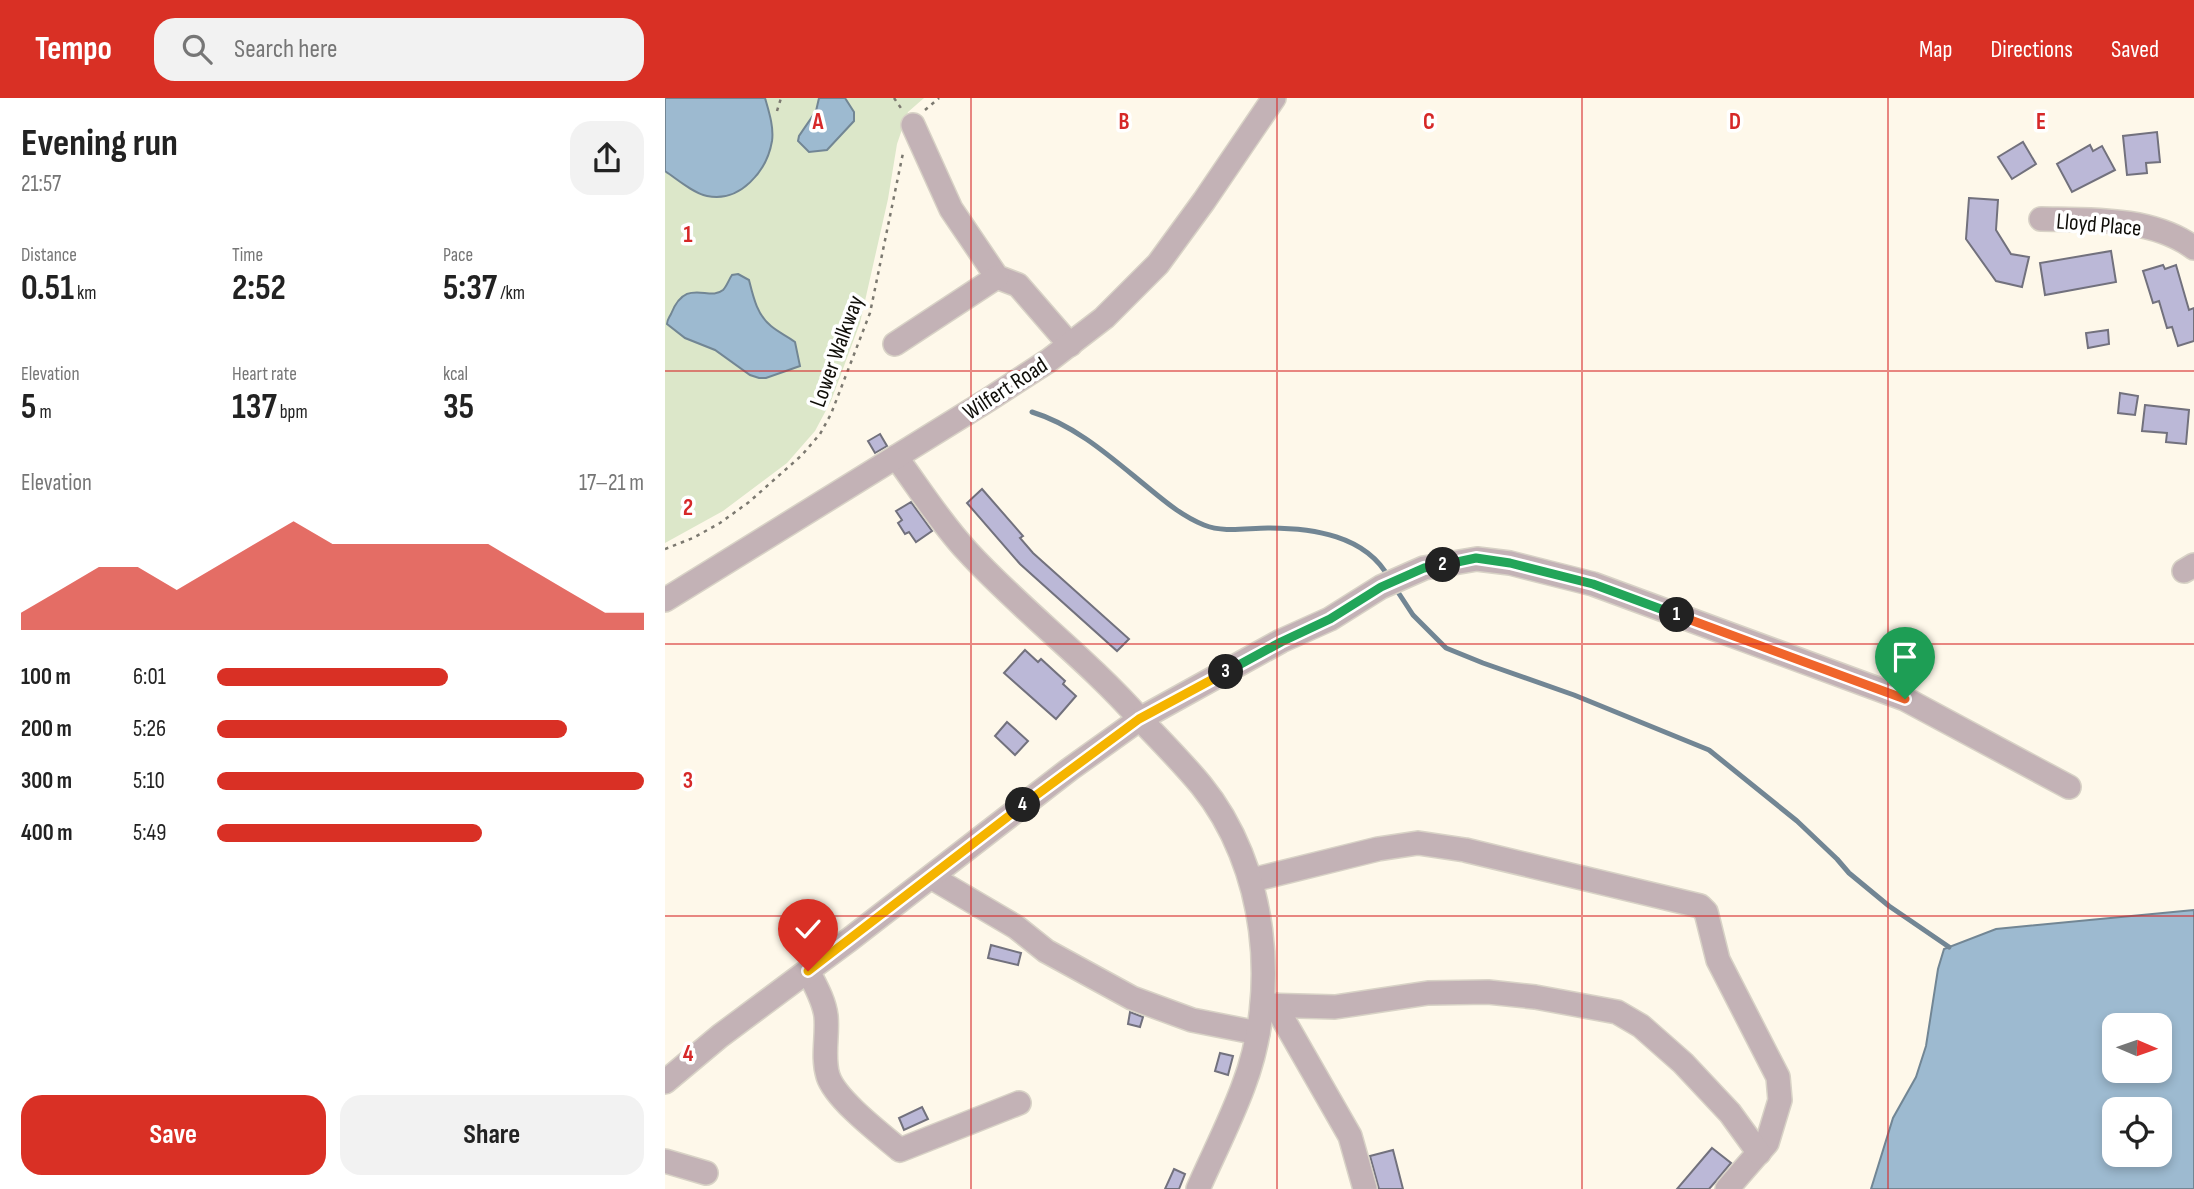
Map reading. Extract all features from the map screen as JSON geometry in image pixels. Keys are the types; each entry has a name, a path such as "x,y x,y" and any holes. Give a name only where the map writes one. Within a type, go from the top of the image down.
{"street":[{"name":"Wilfert Road","path":"665,600 988,400 1104,318 1158,264 1274,98"},
{"path":"913,125 951,209 997,277 1018,285 1069,345"},
{"name":"Lloyd Place","path":"2041,219 2098,220 2155,228 2194,248"},
{"path":"895,344 997,277"},
{"path":"896,457 965,550 1045,629 1109,684 1202,786 1229,829 1252,880 1261,926 1269,1005 1350,1136 1365,1189"},
{"path":"665,1082 720,1036 1139,719 1281,642 1330,619 1381,587 1424,568 1476,558 1510,563 1593,584 1905,699 2069,787"},
{"path":"1252,880 1378,849 1418,843 1465,850 1700,906 1706,912 1718,960 1779,1077 1780,1100 1767,1143 1727,1189"},
{"path":"930,877 1016,927 1046,951 1132,998 1192,1020 1258,1033"},
{"path":"808,971 821,996 826,1016 828,1079 846,1102 900,1150 1019,1103"},
{"path":"1269,1005 1335,1007 1428,993 1488,992 1535,997 1617,1012 1641,1026 1683,1063 1730,1112 1759,1153"},
{"path":"1198,1189 1244,1087 1258,1033 1269,1005"},
{"path":"665,1161 706,1173"}],"path":[{"path":"777,111 781,98"},
{"name":"Lower Walkway","path":"665,549 720,523 749,502 802,455 820,434 831,414 870,313 905,140 913,125 939,98"}],"green space":[{"path":"665,98 924,98 908,112 897,144 888,199 860,323 831,401 815,431 787,463 723,511 665,543"}],"water":[{"path":"665,98 765,98 772,125 772,141 764,163 750,182 730,195 707,196 691,189 665,171"},
{"path":"819,98 845,98 854,112 854,121 827,150 809,152 798,141 816,111"},
{"path":"738,274 749,280 756,305 766,322 795,342 800,366 759,378 750,375 715,350 685,338 667,324 683,296 697,292 717,293 723,290 732,275"},
{"path":"2194,910 2194,1189 1871,1189 1893,1118 1916,1077 1926,1046 1938,969 1944,949 1996,929"}],"building":[{"path":"2157,132 2160,162 2146,163 2147,173 2127,175 2123,136"},
{"path":"2023,142 2036,164 2012,179 1998,157"},
{"path":"2090,145 2093,151 2102,146 2115,170 2072,192 2057,164"},
{"path":"1969,198 1998,200 1996,230 2011,254 2029,257 2022,287 1996,281 1966,239"},
{"path":"2111,251 2116,282 2045,295 2040,263"},
{"path":"2163,265 2165,269 2176,265 2189,310 2194,308 2194,341 2178,346 2172,327 2167,328 2159,301 2153,303 2143,271"},
{"path":"2108,330 2109,344 2088,348 2086,333"},
{"path":"2120,393 2138,396 2135,415 2118,413"},
{"path":"2145,405 2189,410 2186,444 2166,442 2167,433 2142,431"},
{"path":"880,434 887,446 875,453 868,441"},
{"path":"982,489 1023,536 1020,538 1033,553 1129,639 1117,651 1020,564 967,503"},
{"path":"911,502 932,531 916,542 909,532 905,534 898,523 902,520 896,511"},
{"path":"1025,650 1038,662 1041,659 1065,681 1063,684 1076,696 1056,719 1004,673"},
{"path":"1007,722 1028,741 1015,755 995,736"},
{"path":"991,945 1021,953 1018,965 988,958"},
{"path":"1130,1012 1143,1017 1140,1027 1128,1024"},
{"path":"1220,1053 1233,1056 1228,1075 1215,1071"},
{"path":"922,1107 928,1119 904,1130 899,1118"},
{"path":"1712,1148 1731,1163 1716,1181 1709,1189 1677,1189"},
{"path":"1393,1150 1403,1189 1379,1189 1370,1156"},
{"path":"1174,1169 1185,1174 1179,1189 1165,1189"}],"waterway":[{"path":"1032,412 1080,435 1170,505 1197,522 1219,529 1285,528 1320,532 1352,543 1367,552 1389,578"},
{"path":"1394,586 1413,615 1446,648 1574,695 1709,750 1797,821 1849,873 1889,906 1949,947"}],"route":[{"path":"808,971 1139,719 1281,642 1330,619 1381,587 1424,568 1476,558 1510,563 1593,584 1905,699"}]}
